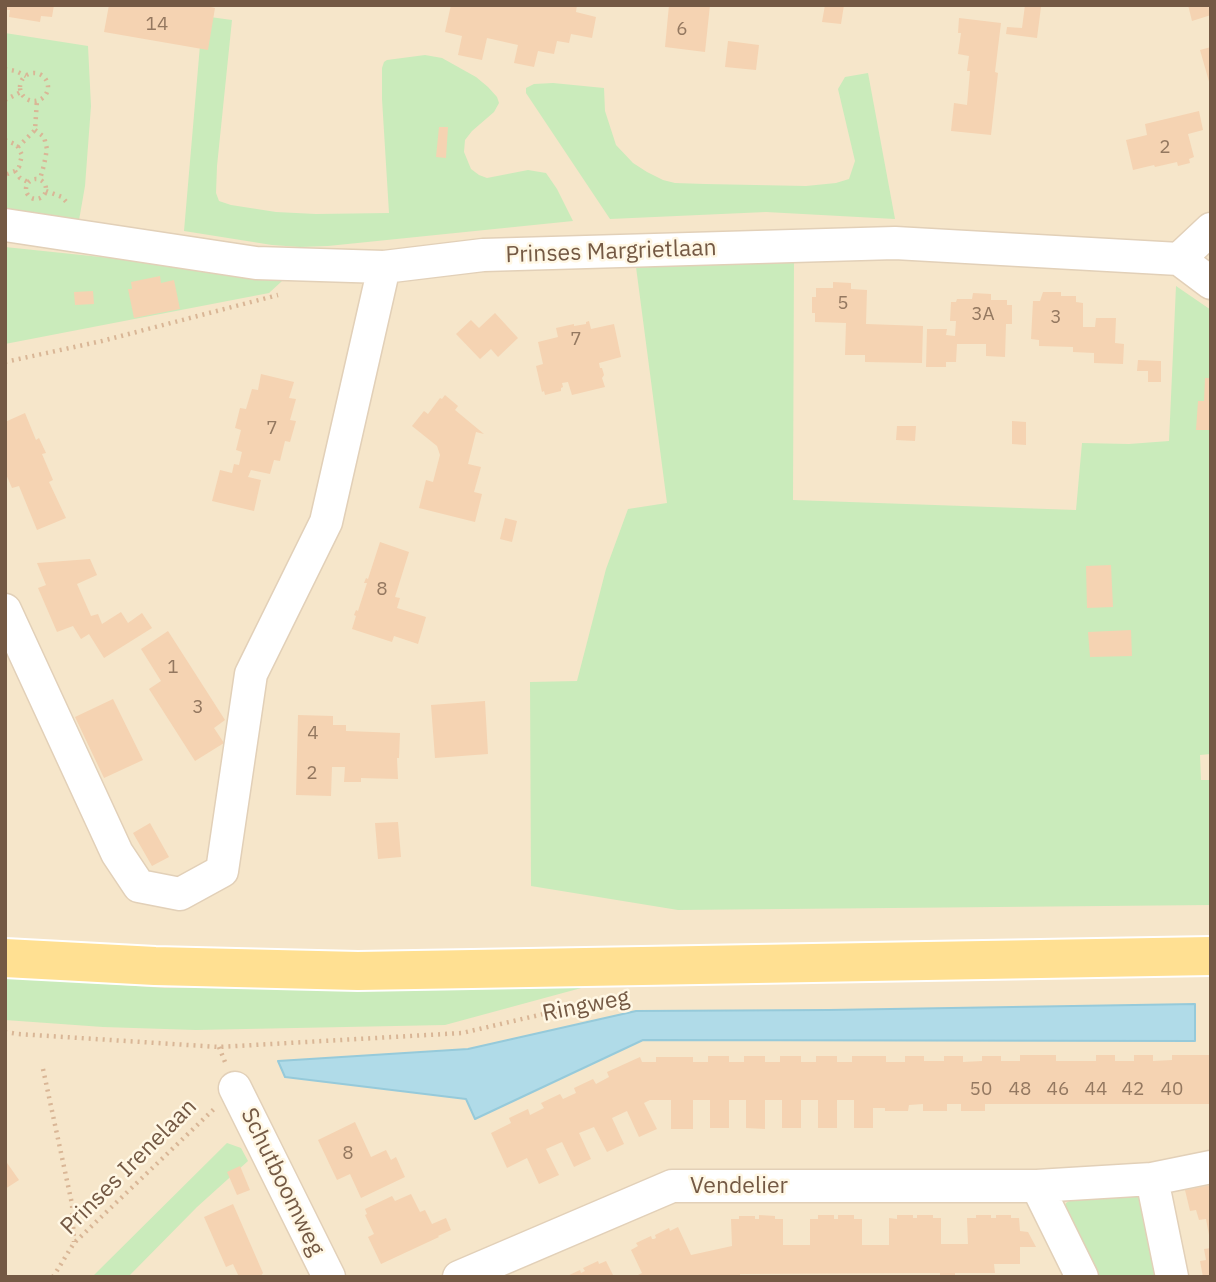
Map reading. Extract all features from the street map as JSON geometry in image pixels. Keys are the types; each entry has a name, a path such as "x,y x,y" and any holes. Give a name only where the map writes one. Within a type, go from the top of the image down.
{"main road":[{"name":"Ringweg","path":"5,958 155,966 358,971 1211,956"}],"street":[{"name":"Prinses Margrietlaan","path":"5,225 256,263 384,267 483,256 895,243 1178,259"},
{"path":"1211,229 1178,259 1211,283"},
{"path":"5,610 117,853 139,886 180,894 222,871 251,674 326,523 384,267"},
{"name":"Schutboomweg","path":"235,1088 329,1277"},
{"name":"Vendelier","path":"460,1277 672,1186 1037,1186 1152,1179 1211,1167"},
{"path":"1152,1179 1172,1277"},
{"path":"1037,1186 1082,1277"}],"path":[{"path":"5,69 26,76"},
{"path":"39,74 46,79 48,88 44,97 37,100 27,99 21,92 21,83 26,76 39,74"},
{"path":"5,100 21,92"},
{"path":"18,147 35,130 37,100"},
{"path":"35,130 44,137 47,149 40,179"},
{"path":"5,140 12,141 22,155 19,167 5,175"},
{"path":"15,171 20,178 28,182"},
{"path":"33,178 40,179 46,187 45,194 39,199 32,199 27,195 28,182 33,178"},
{"path":"5,362 102,341 290,292"},
{"name":"Ringweg","path":"5,1032 219,1047 462,1033 601,1001"},
{"path":"43,1069 72,1203 74,1243"},
{"name":"Prinses Irenelaan","path":"53,1277 74,1243 235,1088"}],"shaded area":[{"path":"5,5 1211,5 1211,1277 5,1277"}],"green space":[{"path":"210,17 232,20 217,166 216,193 219,201 276,212 389,213 382,68 387,60 425,55 442,58 476,77 497,97 499,103 494,112 465,140 464,152 471,169 487,178 528,170 546,173 573,221 300,247 184,231 202,22"},
{"path":"5,33 88,46 91,106 85,186 78,226 5,216"},
{"path":"868,73 895,219 766,212 610,219 526,93 526,88 534,84 604,88 605,111 616,145 633,163 663,180 675,183 806,186 849,179 855,161 838,89 845,77"},
{"path":"5,247 139,261 282,281 269,293 5,344"},
{"path":"794,259 793,500 1076,510 1082,443 1169,441 1176,286 1211,310 1211,754 1200,755 1201,780 1211,780 1211,905 678,910 531,886 530,682 577,681 606,569 628,509 667,503 636,267"},
{"path":"5,977 165,988 596,984 445,1025 196,1030 5,1020"},
{"path":"227,1143 241,1148 248,1161 197,1207 128,1277 92,1277"},
{"path":"1129,1193 1142,1202 1156,1277 1091,1277 1063,1211 1066,1203 1076,1197"}],"water":[{"path":"1195,1004 1195,1041 643,1040 475,1119 466,1099 285,1077 278,1061 468,1049 636,1011"}],"building":[{"path":"5,5 54,5 52,17 41,16 40,22 9,17 10,10 5,10"},
{"path":"109,5 202,5 215,8 208,50 104,32"},
{"path":"451,5 577,5 576,12 596,17 592,38 571,34 569,43 557,41 554,54 538,51 534,67 514,63 518,45 487,38 482,60 458,55 462,36 445,32"},
{"path":"669,5 710,5 705,52 665,47"},
{"path":"825,5 844,5 841,24 822,22"},
{"path":"1025,5 1041,7 1037,38 1006,34 1007,27 1022,28"},
{"path":"1188,5 1208,5 1211,15 1192,21"},
{"path":"959,18 1001,23 991,135 951,131 954,103 967,105 970,71 967,71 969,56 958,54 961,33 958,33"},
{"path":"728,41 759,45 756,70 725,67"},
{"path":"1211,47 1211,85 1210,85 1200,50"},
{"path":"1199,111 1203,130 1188,134 1194,157 1189,159 1190,163 1178,166 1177,162 1133,170 1126,140 1147,135 1145,124"},
{"path":"439,127 448,127 446,158 436,157"},
{"path":"160,276 161,283 174,280 180,309 134,318 128,289 132,289 131,282"},
{"path":"833,282 851,283 851,289 867,290 866,324 923,326 922,363 865,362 865,355 845,355 846,323 815,322 815,313 812,313 812,297 816,297 816,288 833,288"},
{"path":"93,291 94,304 75,305 74,292"},
{"path":"1043,292 1061,292 1061,296 1076,296 1076,302 1083,303 1083,327 1095,327 1096,318 1116,318 1115,343 1124,344 1123,364 1094,363 1094,353 1073,352 1073,347 1039,346 1039,340 1031,339 1033,301 1040,301"},
{"path":"973,293 991,294 991,300 1007,300 1007,305 1012,305 1012,324 1006,324 1005,357 986,356 986,344 957,344 956,362 946,362 946,367 926,367 927,329 947,329 946,335 955,336 956,321 950,321 951,302 956,302 957,299 972,299"},
{"path":"495,313 518,338 498,357 491,349 480,359 456,334 471,320 479,328"},
{"path":"589,321 591,329 614,324 621,357 599,363 605,387 572,395 568,382 562,383 561,391 545,395 536,366 543,364 538,342 558,337 556,328 586,324"},
{"path":"1138,360 1161,361 1161,382 1148,382 1148,371 1137,371"},
{"path":"261,374 294,382 289,398 296,399 290,420 296,421 290,442 285,441 280,461 274,460 270,474 251,470 248,477 261,480 254,511 212,501 220,470 232,473 234,464 239,465 242,452 236,450 241,430 235,428 240,408 246,409 252,389 258,390"},
{"path":"1205,378 1211,378 1211,430 1196,430 1198,401 1204,401"},
{"path":"445,395 458,406 455,410 484,434 476,432 468,464 481,467 474,492 482,494 475,522 419,508 426,480 433,482 440,455 437,446 412,426 424,411 428,414"},
{"path":"25,413 36,440 39,438 46,453 42,454 53,480 49,482 66,518 37,530 19,486 12,488 5,472 5,422"},
{"path":"1012,421 1026,422 1026,445 1012,444"},
{"path":"897,426 916,426 915,441 896,440"},
{"path":"505,518 517,521 512,542 500,539"},
{"path":"380,542 409,552 395,597 400,598 397,608 426,617 418,644 394,636 392,642 352,629 356,616 354,615 356,610 358,611 367,583 364,583 366,578 368,579"},
{"path":"90,559 97,575 77,584 91,616 98,614 102,624 121,612 128,623 142,613 152,628 104,658 89,634 81,639 73,626 57,632 38,588 46,585 37,563"},
{"path":"1111,565 1113,607 1087,608 1086,566"},
{"path":"1131,630 1132,656 1090,657 1088,632"},
{"path":"168,631 225,720 214,728 224,743 195,761 149,689 161,681 141,649"},
{"path":"113,699 143,760 104,778 75,717"},
{"path":"485,701 488,754 435,758 431,705"},
{"path":"298,715 333,716 333,725 346,725 346,731 400,733 398,779 361,778 361,782 344,782 345,767 332,767 331,796 296,795"},
{"path":"398,822 401,857 378,859 375,823"},
{"path":"150,823 169,857 152,866 133,833"},
{"path":"1020,1055 1056,1055 1056,1061 1096,1061 1096,1055 1115,1055 1115,1061 1134,1061 1134,1055 1153,1055 1153,1061 1172,1060 1172,1055 1209,1055 1211,1104 985,1104 985,1111 961,1111 961,1104 947,1104 947,1111 923,1111 923,1104 909,1105 908,1111 873,1108 873,1128 854,1128 854,1100 837,1100 837,1128 818,1128 818,1100 801,1100 801,1128 782,1128 782,1100 765,1100 765,1129 746,1128 746,1100 729,1100 729,1128 710,1128 710,1100 693,1100 693,1129 671,1129 671,1100 650,1100 644,1103 657,1129 639,1137 627,1111 612,1118 624,1144 607,1152 594,1127 579,1133 591,1159 574,1167 562,1142 546,1149 559,1175 539,1184 527,1158 507,1168 491,1133 511,1123 509,1118 528,1109 530,1115 544,1108 541,1103 560,1094 563,1099 576,1093 574,1088 593,1079 596,1084 609,1077 607,1072 640,1057 642,1062 656,1062 656,1057 693,1057 693,1062 708,1062 708,1056 729,1056 729,1062 744,1062 744,1056 765,1056 765,1062 780,1062 780,1056 801,1056 801,1062 816,1062 816,1056 837,1056 837,1062 852,1062 852,1056 886,1056 886,1062 905,1062 905,1056 924,1056 924,1061 944,1061 944,1056 963,1056 963,1062 982,1061 982,1056 1001,1056 1001,1061 1020,1061"},
{"path":"355,1122 371,1157 386,1150 391,1160 396,1157 405,1177 361,1198 350,1174 337,1180 318,1140"},
{"path":"5,1160 19,1180 5,1189"},
{"path":"240,1166 250,1190 237,1195 227,1172"},
{"path":"1211,1185 1209,1235 1206,1219 1199,1220 1196,1210 1190,1211 1185,1190"},
{"path":"411,1194 420,1212 425,1210 432,1224 446,1218 451,1230 381,1264 368,1237 374,1234 365,1209 392,1196 395,1201"},
{"path":"233,1204 263,1273 260,1277 239,1277 233,1264 226,1267 204,1217"},
{"path":"759,1215 783,1219 783,1245 810,1245 810,1219 818,1219 818,1215 834,1215 834,1219 838,1219 838,1215 854,1215 854,1219 862,1219 862,1245 889,1245 889,1218 897,1219 897,1215 913,1215 913,1218 917,1218 917,1215 933,1215 933,1218 941,1218 941,1244 968,1244 967,1218 976,1218 976,1215 991,1215 991,1218 996,1218 996,1215 1011,1215 1011,1218 1019,1218 1020,1231 1028,1232 1036,1247 1020,1247 1020,1264 994,1264 995,1273 955,1273 955,1277 940,1277 940,1273 915,1273 634,1277 642,1273 631,1250 638,1246 636,1243 651,1236 654,1239 655,1235 669,1228 670,1231 678,1227 691,1255 732,1246 731,1219 755,1216 755,1219 759,1219"},
{"path":"1211,1248 1211,1277 1203,1277 1200,1261 1206,1260 1204,1249"},
{"path":"598,1261 599,1264 606,1261 614,1277 565,1277 580,1270 581,1273 585,1271 583,1268"}]}
